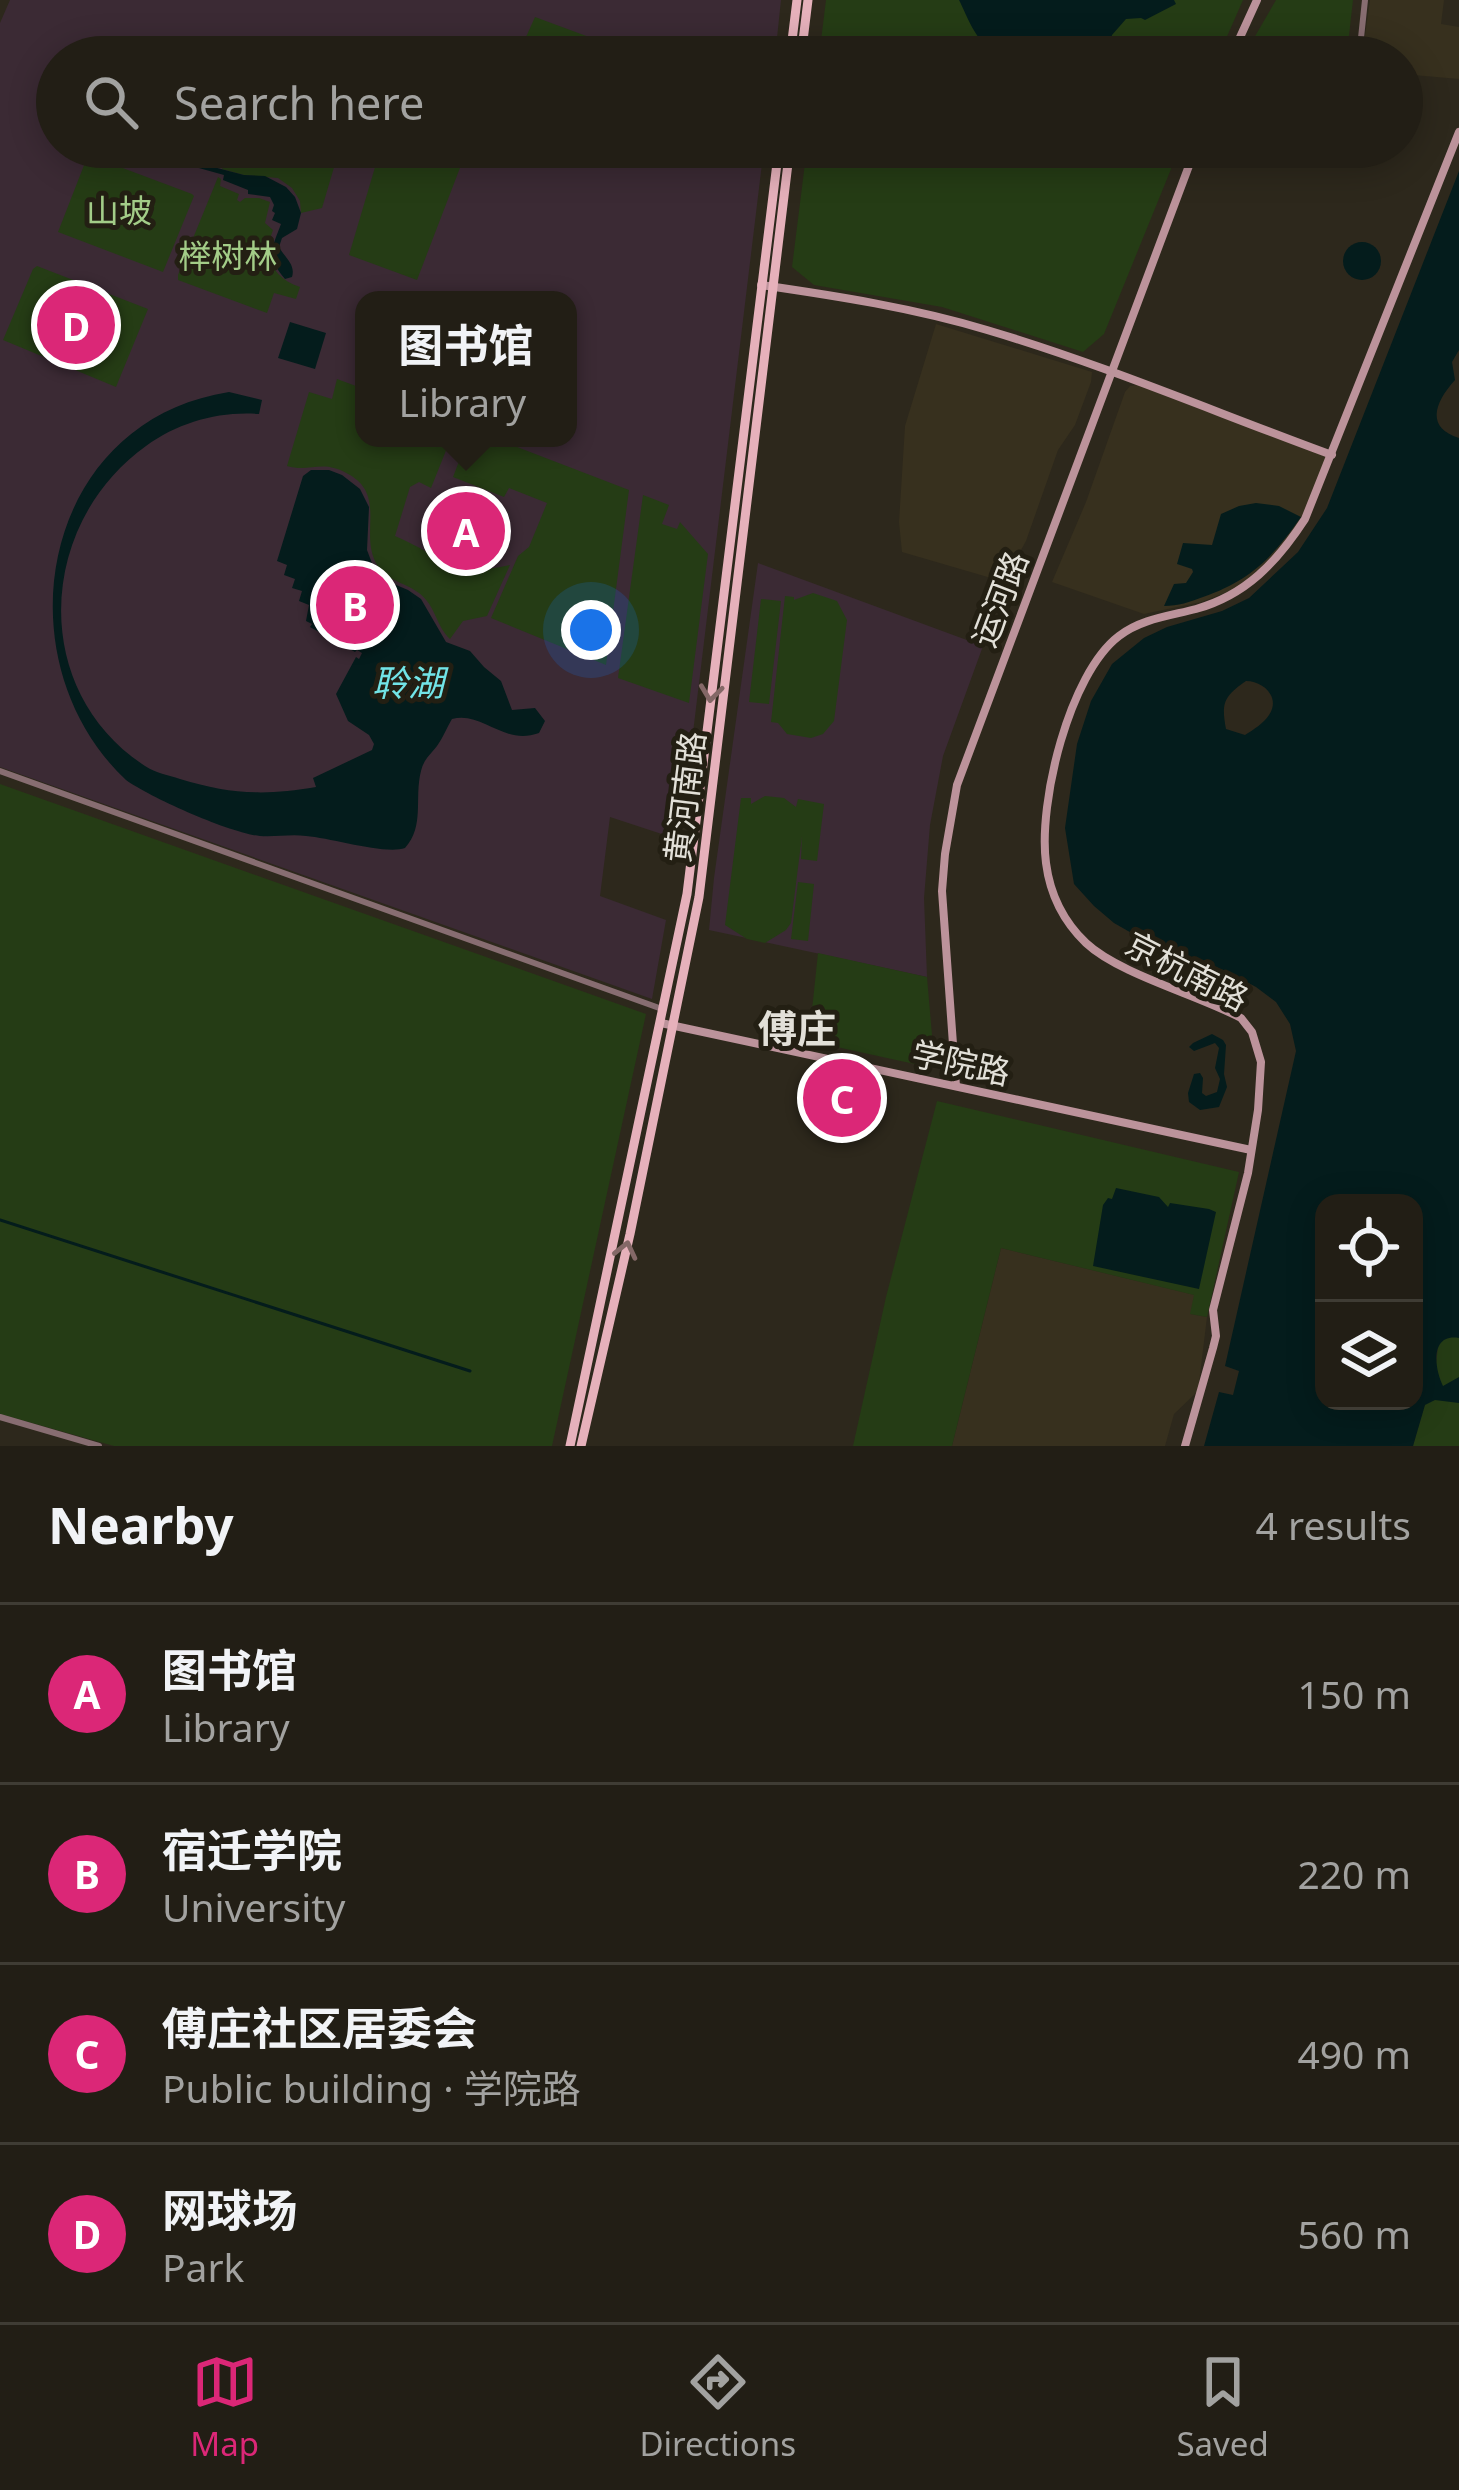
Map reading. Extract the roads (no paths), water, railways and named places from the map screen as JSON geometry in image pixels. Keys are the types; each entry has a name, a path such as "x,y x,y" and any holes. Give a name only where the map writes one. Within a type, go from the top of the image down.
{"main road":[{"path":"793,36 797,0"},
{"path":"804,36 808,0"},
{"name":"黄河南路","path":"581,1446 699,897 721,732 777,168"},
{"name":"黄河南路","path":"570,1446 687,894 787,168"}],"street":[{"path":"1239,36 1257,0"},
{"path":"1361,36 1365,0"},
{"name":"京杭南路","path":"1185,1446 1211,1361 1214,1310 1251,1150 1262,1062 1241,1018 1118,964 1091,949 1069,926 1046,865 1045,837 1058,753 1090,667 1113,641 1144,622 1201,608 1242,591 1286,548 1305,519 1459,132"},
{"name":"运河路","path":"956,1086 942,891 951,814 968,752 1188,168"},
{"path":"767,286 982,328 1111,370 1332,455"},
{"path":"0,771 663,1010 675,1020"},
{"name":"学院路","path":"661,1023 675,1020 1251,1150"},
{"path":"0,1417 99,1446"}],"water":[{"path":"959,0 1174,0 1176,4 1145,20 1126,19 1112,36 976,34"},
{"path":"199,168 265,176 295,197 301,213 297,229 282,238 279,247 291,264 292,277 285,279 273,257 281,224 272,220 270,197 248,194 223,180 224,175"},
{"path":"1459,171 1459,350 1452,362 1455,380 1443,396 1437,420 1459,438 1459,1338 1443,1341 1436,1362 1443,1386 1459,1377 1459,1403 1435,1400 1425,1405 1413,1446 1204,1446 1219,1392 1233,1395 1239,1371 1225,1366 1296,1051 1290,1024 1276,1002 1256,987 1135,935 1094,906 1074,884 1065,828 1077,744 1091,701 1112,664 1144,638 1249,598 1298,552 1327,508","holes":["1246,681 1271,696 1267,718 1245,735 1226,729 1226,701"]},
{"path":"1362,242 1375,248 1381,261 1375,274 1362,280 1349,274 1343,261 1349,248"},
{"path":"290,322 326,333 315,369 278,358"},
{"name":"聆湖","path":"229,392 262,400 259,414 229,414 172,430 110,479 84,518 67,561 61,607 66,652 81,695 107,734 145,766 215,788 280,792 316,787 313,778 372,750 369,735 348,721 336,694 362,653 310,627 306,621 309,605 299,601 302,591 292,588 295,579 284,575 287,565 277,561 303,476 311,470 342,475 360,489 369,507 367,550 373,566 389,582 421,599 446,642 470,651 501,681 512,710 535,708 545,721 539,733 526,736 474,720 452,719 422,767 417,821 405,848 306,836 260,836 211,822 153,796 126,780 86,731 62,674 53,613 59,553 79,497 115,449 165,412"},
{"path":"1256,503 1279,506 1301,517 1270,556 1247,575 1198,599 1164,606 1174,584 1186,583 1193,572 1177,564 1183,543 1212,545 1221,514"},
{"path":"1212,1034 1226,1045 1227,1087 1219,1107 1200,1110 1189,1102 1188,1093 1194,1074 1200,1073 1202,1093 1217,1092 1219,1048 1215,1043 1194,1051 1189,1047"},
{"path":"1116,1188 1159,1197 1168,1207 1170,1203 1216,1212 1199,1289 1093,1266 1103,1205"}],"waterway":[{"path":"0,1220 470,1371"}],"place":[{"name":"网球场","path":"76,325"},
{"name":"图书馆","path":"466,531"},
{"name":"宿迁学院","path":"355,605"},
{"name":"傅庄社区居委会","path":"842,1098"}],"district":[{"name":"傅庄","path":"797,1029"}],"park label":[{"name":"山坡","path":"119,211"},
{"name":"榉树林","path":"228,256"}]}
